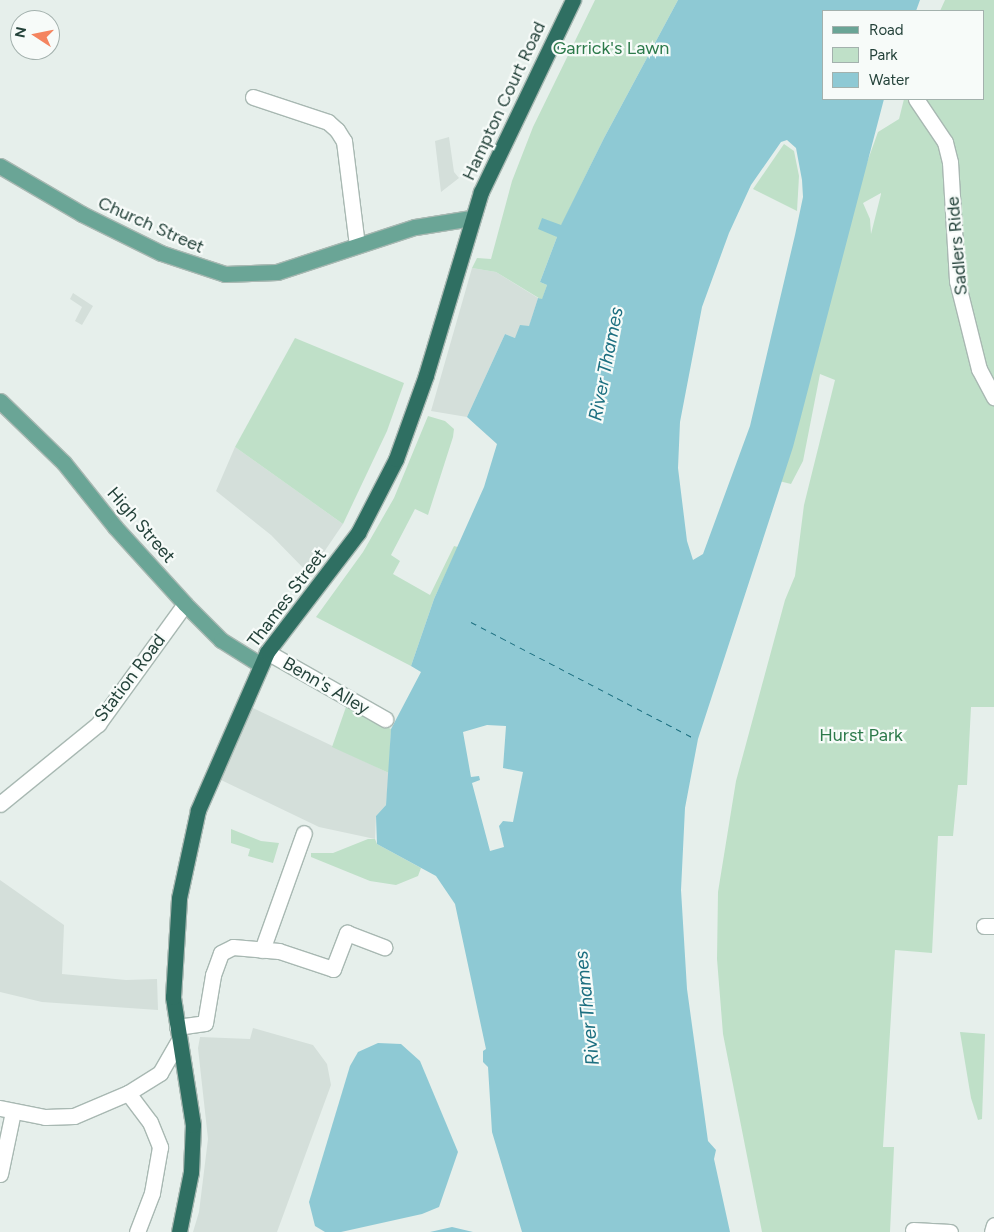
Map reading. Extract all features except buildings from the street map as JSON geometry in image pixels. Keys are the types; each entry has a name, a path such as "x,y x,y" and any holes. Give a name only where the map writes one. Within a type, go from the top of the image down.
{"highway":[{"name":"Hampton Court Road","path":"471,218 494,163 573,0"},
{"name":"Thames Street","path":"179,1232 191,1172 193,1125 173,997 176,936 187,851 198,810 264,658 358,533 384,484 404,438 426,375 471,218"}],"main road":[{"name":"Church Street","path":"0,166 82,214 160,253 225,274 277,272 416,227 471,218"},
{"name":"High Street","path":"0,401 64,463 115,527 185,604 222,640 264,658"}],"street":[{"path":"253,97 328,122 337,130 344,141 357,245"},
{"name":"Sadlers Ride","path":"917,100 945,142 950,162 957,281 979,369 994,397"},
{"name":"Station Road","path":"0,804 98,724 185,604"},
{"name":"Benn's Alley","path":"264,658 385,719"},
{"path":"262,950 304,833"},
{"path":"0,1174 7,1110 74,1116 128,1094 160,1072 178,1033 205,1024 213,975 221,953 233,947 279,951 334,968 347,933 384,947"},
{"path":"128,1094 150,1122 160,1147 152,1193 137,1232"},
{"path":"992,1232 994,1225"},
{"path":"913,1230 950,1232"}],"shaded area":[{"path":"449,137 454,172 459,178 441,192 435,141"},
{"path":"472,268 496,272 538,298 529,327 515,338 505,334 467,417 431,411"},
{"path":"73,293 93,306 82,325 75,321 82,307 70,299"},
{"path":"235,447 343,524 309,574 271,535 216,491"},
{"path":"251,707 389,773 386,805 376,816 375,839 319,827 221,780"},
{"path":"0,880 64,925 62,974 126,980 157,979 158,1010 42,1002 0,992"},
{"path":"253,1028 313,1045 327,1064 331,1085 277,1232 193,1232 199,1212 208,1139 198,1048 200,1037 250,1039"}],"green space":[{"name":"Garrick's Lawn","path":"595,0 678,0 604,138 561,226 546,220 557,237 540,282 547,285 542,300 496,272 472,268 477,258 491,259 512,181 533,127"},
{"name":"Hurst Park","path":"945,0 994,0 994,707 971,707 967,785 958,785 953,836 938,836 932,953 895,950 883,1147 894,1147 890,1232 762,1232 723,1034 717,959 718,892 736,781 785,600 795,576 804,505 835,380 820,374 803,461 791,484 775,480 842,232 878,132 899,119 904,100 984,100 984,10 940,10","holes":["881,193 871,234 870,219 863,203"]},
{"path":"784,144 794,151 799,176 797,211 753,189"},
{"path":"295,338 404,383 387,431 343,524 235,447"},
{"path":"428,416 445,421 454,429 453,437 428,515 415,509 391,555 400,561 393,574 430,595 454,546 458,547 434,599 411,666 316,617 363,552 394,498"},
{"path":"346,707 391,729 389,773 332,747"},
{"path":"231,829 261,841 279,843 273,863 248,856 250,849 231,843"},
{"path":"368,839 375,839 377,844 421,868 418,876 396,885 370,881 311,857 311,853 333,853"},
{"path":"960,1032 985,1034 982,1119 978,1120 971,1098"}],"water":[{"name":"River Thames","path":"678,0 920,0 916,10 822,10 822,100 884,100 793,447 698,739 685,808 681,890 687,989 708,1141 716,1150 714,1159 730,1232 522,1232 492,1132 488,1067 483,1062 483,1051 486,1049 455,904 436,876 377,844 376,816 386,805 391,729 421,672 411,666 434,599 484,487 497,444 467,417 505,334 515,338 520,325 529,326 538,298 542,299 547,285 540,282 557,237 538,229 542,218 561,225 604,138","holes":["787,140 796,148 803,197 750,426 703,554 693,560 687,541 678,468 680,422 702,307 729,233 751,185 781,142","487,725 506,726 503,768 523,772 513,822 503,821 499,826 504,847 490,851 472,783 480,780 479,776 471,777 463,732"]},
{"path":"378,1043 401,1044 420,1061 458,1152 439,1207 422,1214 341,1232 325,1232 315,1226 309,1202 350,1066 358,1052"},
{"path":"452,1227 473,1232 430,1232"}],"ferry route":[{"path":"471,622 692,737"}]}
